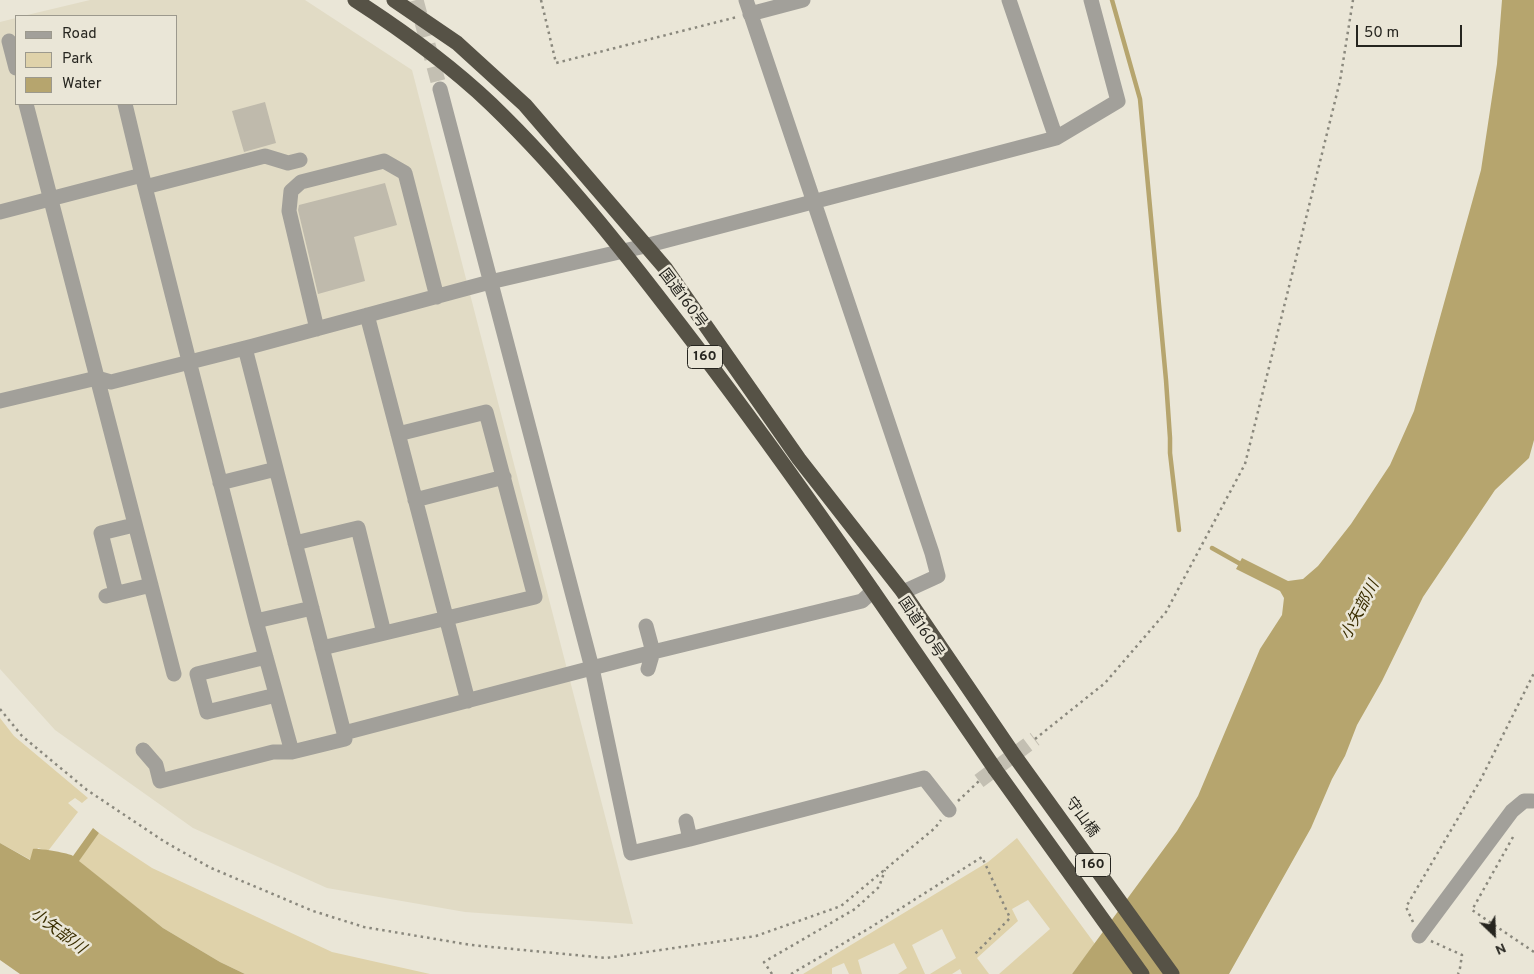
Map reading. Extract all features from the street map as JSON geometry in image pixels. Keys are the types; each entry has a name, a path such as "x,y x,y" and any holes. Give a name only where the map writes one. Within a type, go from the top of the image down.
{"highway":[{"name":"国道160号","path":"354,0 385,20 450,68 492,105 603,226 747,413 873,591 995,769 1142,974"},
{"name":"国道160号","path":"394,0 457,42 525,105 666,269 799,460 903,592 1014,755"},
{"name":"守山橋","path":"1014,755 1172,974"}],"street":[{"path":"803,0 748,7 932,553 938,576 903,592"},
{"path":"1009,0 1056,138"},
{"path":"0,401 97,378 112,382 490,282 520,279 1056,138 1118,101 1091,0"},
{"path":"9,40 15,64"},
{"path":"440,89 592,668 631,852 690,839 924,778 949,810"},
{"path":"26,105 174,674"},
{"path":"125,105 188,362 292,752"},
{"path":"0,212 50,198 265,156 288,164 302,172 374,160 384,161 405,172 437,297"},
{"path":"302,172 291,191 289,211 317,329"},
{"path":"367,315 468,701"},
{"path":"143,750 156,765 160,781 273,752 292,752 345,739 245,348"},
{"path":"322,648 535,596 486,412 398,434"},
{"path":"220,482 276,469"},
{"path":"415,500 504,476"},
{"path":"134,525 101,533 111,595 150,585"},
{"path":"295,543 358,528 384,633"},
{"path":"344,733 653,652 862,601 873,591"},
{"path":"256,621 312,608"},
{"path":"646,626 653,652 648,669"},
{"path":"266,657 197,674 207,712 276,694"},
{"path":"1419,936 1512,811 1524,801 1532,801"},
{"path":"686,821 690,839"}],"path":[{"path":"541,0 556,62 748,7"},
{"path":"1035,739 1105,683 1166,612 1245,464 1340,81 1353,0"},
{"path":"1458,974 1462,955 1419,936 1406,907 1481,779 1534,673"},
{"path":"0,708 22,736 87,790 165,842 212,868 313,911 364,927 471,945 606,958 756,936 841,906 935,828 949,810 978,781"},
{"path":"1514,834 1472,910 1534,952"},
{"path":"791,974 868,929 982,857 1010,918 973,956"},
{"path":"772,974 764,962 855,909 879,887 886,869"}],"shaded area":[{"path":"90,0 305,0 412,70 633,924 465,912 327,888 193,828 55,730 0,669 0,22 15,18 15,105 178,105 178,15 27,15"}],"green space":[{"path":"0,718 14,736 88,798 82,803 75,798 68,803 78,812 48,851 38,848 31,860 0,843"},
{"path":"99,833 152,868 332,952 430,974 245,974 220,962 163,928 78,861"},
{"path":"1017,838 1095,944 1072,974 999,974 1050,929 1028,900 1012,909 1018,921 977,958 989,974 962,974 960,969 952,974 930,974 956,958 942,929 912,945 925,974 898,974 907,968 894,943 858,960 862,974 849,974 844,963 832,968 832,974 803,974 988,862"}],"water":[{"name":"小矢部川","path":"1502,0 1534,0 1534,440 1529,458 1495,490 1423,597 1382,681 1357,725 1345,756 1332,779 1311,828 1229,974 1072,974 1177,831 1198,796 1260,649 1282,615 1284,598 1280,591 1236,569 1242,558 1288,581 1303,579 1318,566 1351,524 1390,465 1414,411 1481,170 1497,64"},
{"name":"小矢部川","path":"93,828 99,833 79,861 163,928 220,962 245,974 20,974 0,960 0,843 30,860 33,849 73,856"}],"building":[{"path":"265,102 276,143 244,152 232,111"},
{"path":"385,183 397,225 354,237 365,281 318,294 298,210 299,205"}],"waterway":[{"path":"1112,0 1140,99 1166,380 1170,453 1179,530"},
{"path":"1212,548 1244,566"}],"tunnel":[{"path":"416,0 440,89"},
{"path":"979,781 1035,739"}]}
